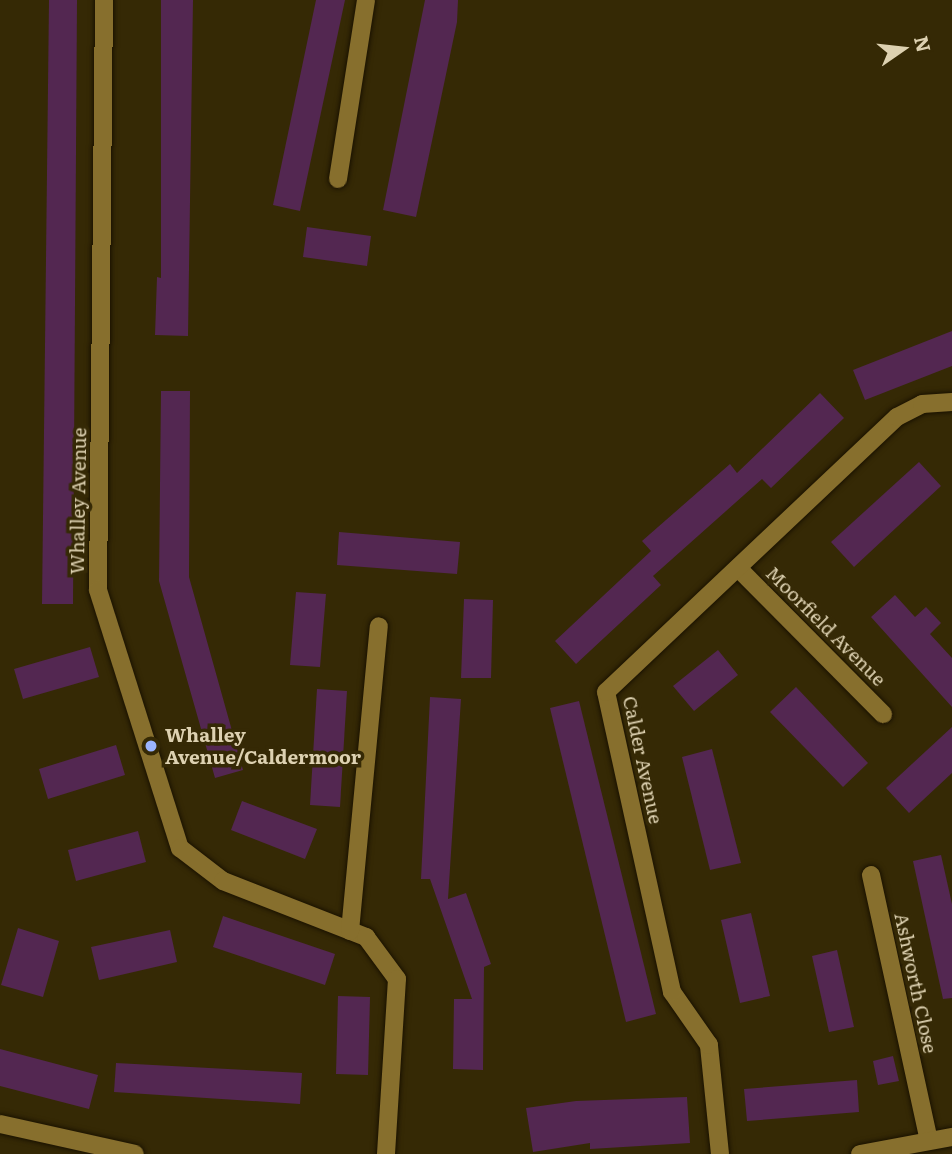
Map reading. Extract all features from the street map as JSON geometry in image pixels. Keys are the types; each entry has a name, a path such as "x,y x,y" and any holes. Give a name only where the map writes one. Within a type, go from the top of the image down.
{"street":[{"name":"Whalley Avenue","path":"104,0 98,590 180,848 223,881 366,937 397,979 386,1154"},
{"path":"338,179 366,0"},
{"name":"Calder Avenue","path":"720,1154 709,1045 672,992 606,692 897,418 922,404 952,402"},
{"name":"Moorfield Avenue","path":"738,568 883,714"},
{"path":"350,931 379,626"},
{"name":"Ashworth Close","path":"871,875 929,1141"},
{"path":"0,1124 135,1154"},
{"path":"860,1154 952,1137"}],"building":[{"path":"49,0 77,0 73,604 42,604"},
{"path":"161,0 193,0 188,336 155,335 157,277 161,278"},
{"path":"316,0 345,0 300,211 273,205"},
{"path":"425,0 458,0 457,22 416,217 383,210"},
{"path":"307,227 371,236 367,266 303,257"},
{"path":"952,331 952,366 865,400 853,370"},
{"path":"161,391 190,391 189,577 243,770 215,778 159,581"},
{"path":"820,393 844,418 771,488 762,479 653,576 661,585 576,664 555,641 651,551 642,541 730,464 737,473"},
{"path":"919,462 941,486 854,567 831,542"},
{"path":"339,532 460,542 457,574 337,565"},
{"path":"296,592 326,594 320,667 290,665"},
{"path":"895,595 915,617 926,607 941,623 930,634 952,658 952,707 871,617"},
{"path":"464,599 493,600 491,678 461,678"},
{"path":"90,647 99,677 23,699 14,669"},
{"path":"718,650 738,675 694,711 673,686"},
{"path":"796,687 868,763 843,787 770,712"},
{"path":"317,689 347,691 340,807 310,805"},
{"path":"430,697 461,699 448,899 466,893 491,964 484,967 483,1070 453,1069 454,999 472,999 430,879 421,879"},
{"path":"579,701 656,1014 626,1022 550,708"},
{"path":"952,727 952,773 909,813 886,788"},
{"path":"116,745 125,775 48,799 39,769"},
{"path":"712,749 741,863 710,870 682,757"},
{"path":"242,801 317,829 305,859 231,830"},
{"path":"138,831 146,862 76,881 68,850"},
{"path":"941,855 952,904 952,998 943,999 913,861"},
{"path":"751,913 770,996 740,1003 721,920"},
{"path":"223,916 335,954 325,985 213,947"},
{"path":"18,928 59,941 43,997 1,985"},
{"path":"170,930 177,962 99,980 91,947"},
{"path":"837,950 854,1027 829,1032 812,956"},
{"path":"338,996 370,997 368,1075 336,1074"},
{"path":"0,1049 98,1075 89,1109 0,1086"},
{"path":"893,1056 899,1081 878,1085 873,1061"},
{"path":"116,1063 302,1073 300,1104 114,1092"},
{"path":"857,1080 859,1112 747,1121 744,1089"},
{"path":"687,1097 690,1143 590,1149 590,1143 533,1152 526,1108 576,1101"}],"place":[{"name":"Whalley Avenue/Caldermoor","path":"151,746"}]}
